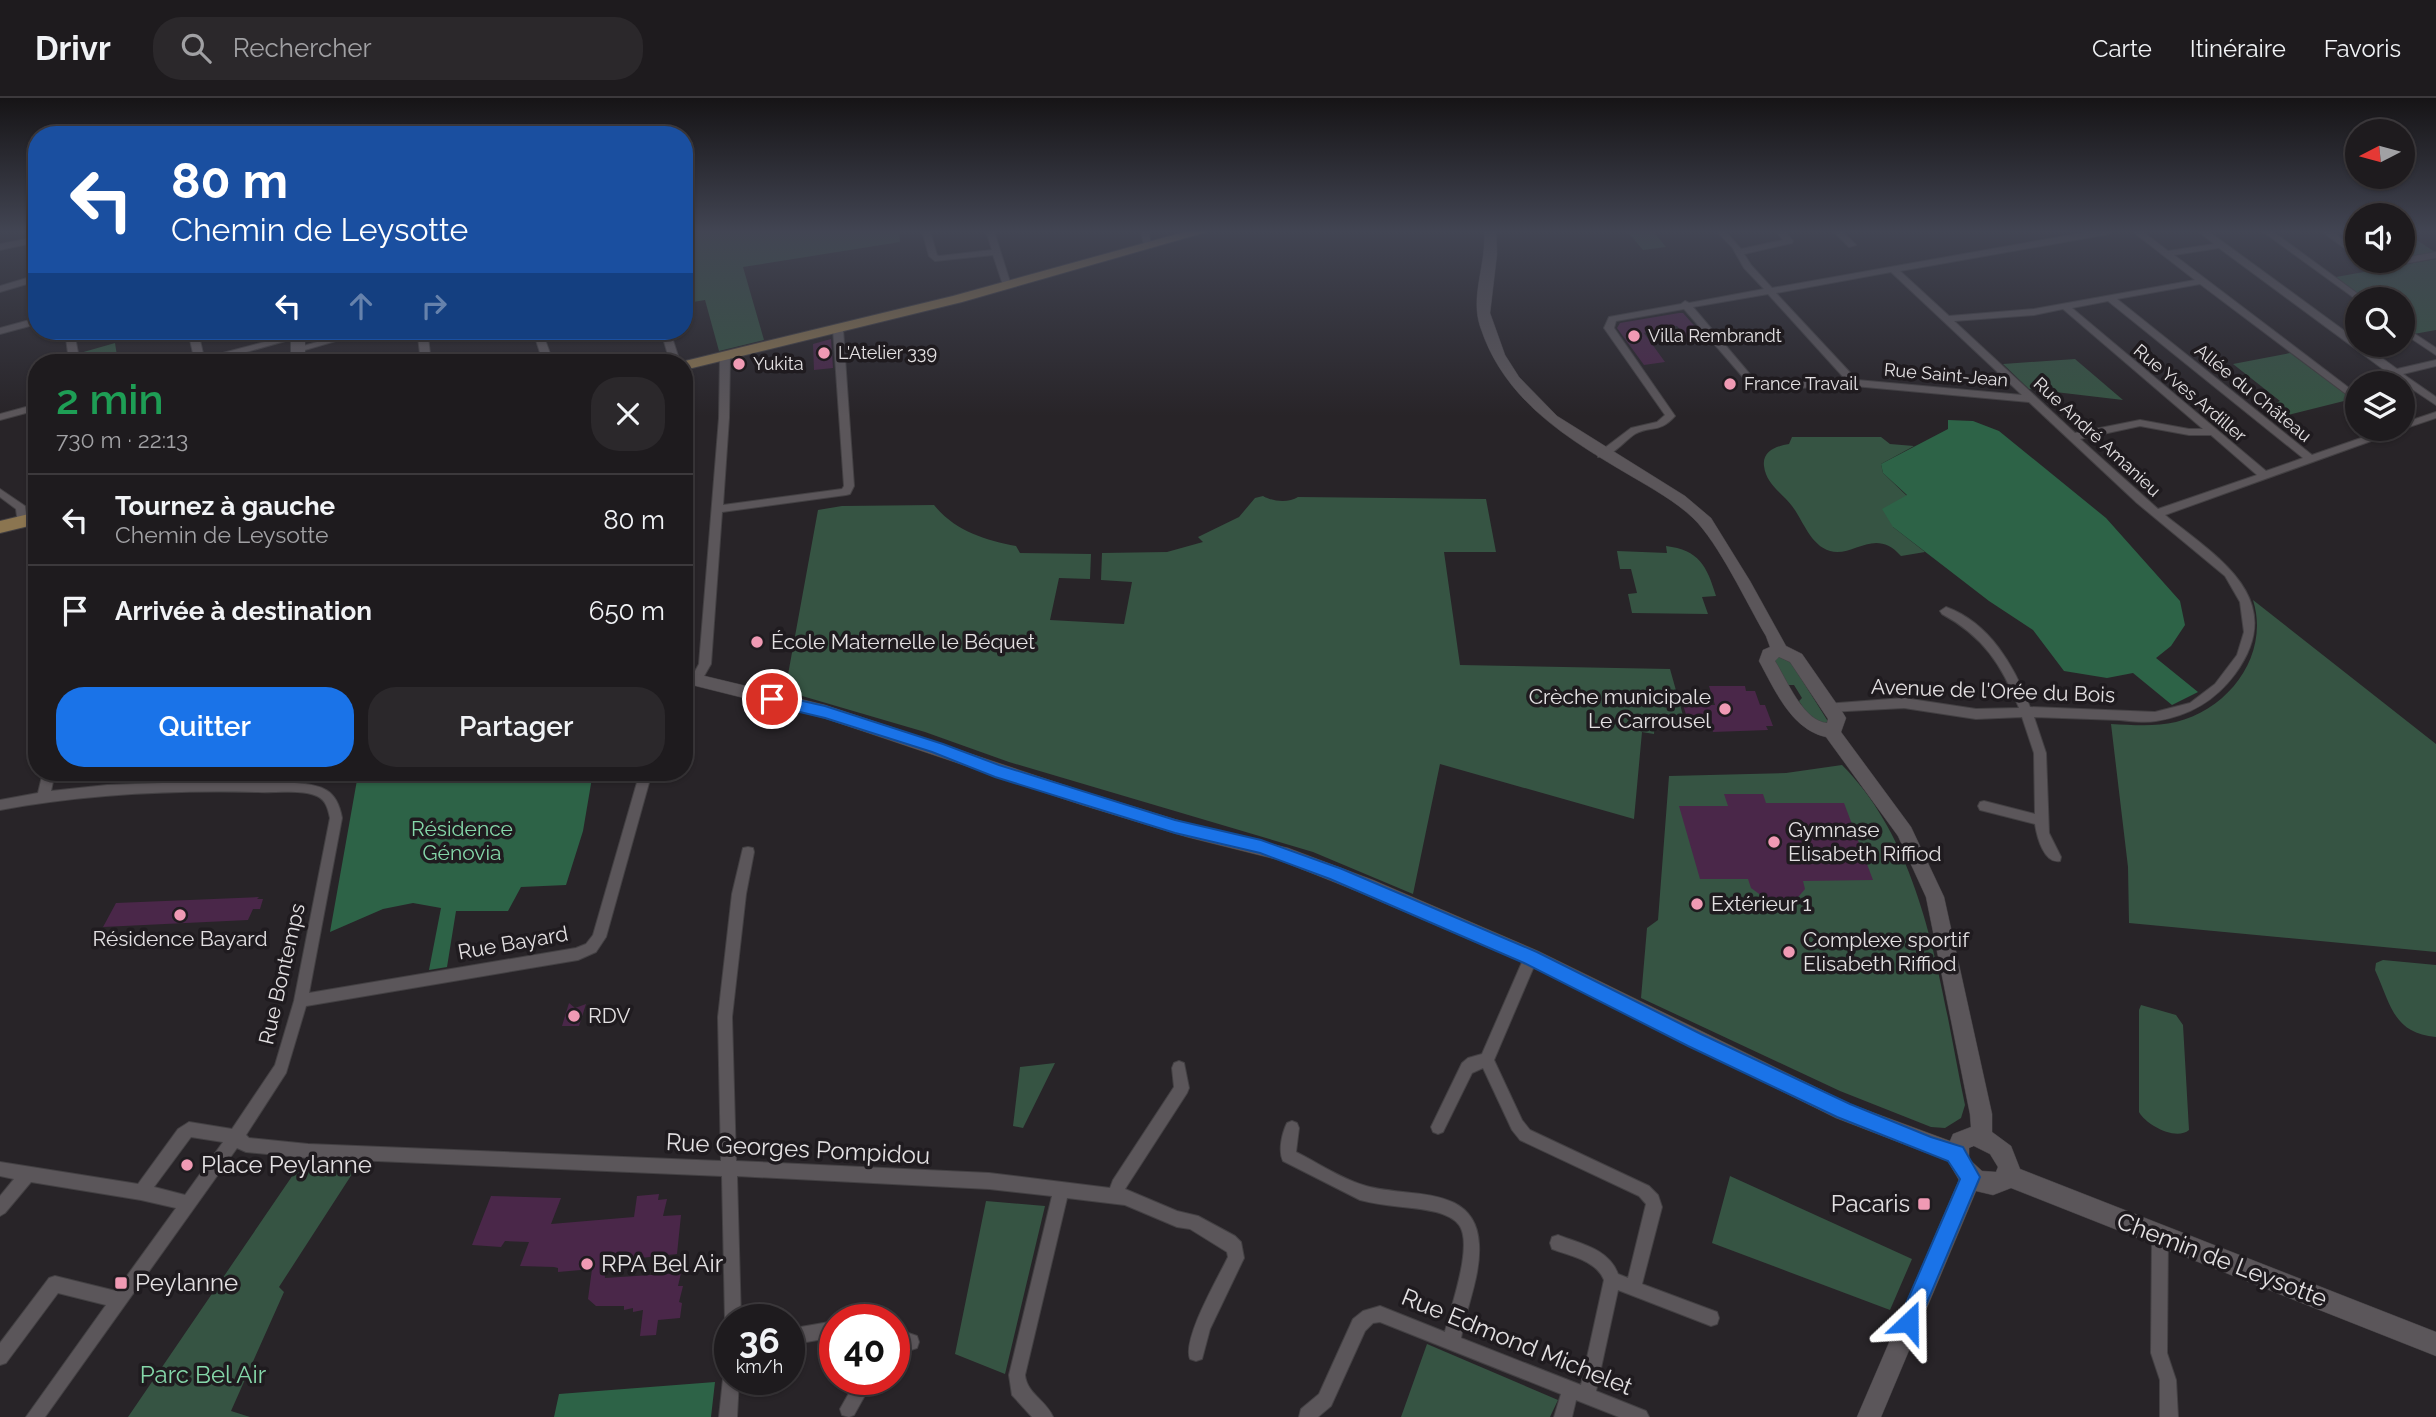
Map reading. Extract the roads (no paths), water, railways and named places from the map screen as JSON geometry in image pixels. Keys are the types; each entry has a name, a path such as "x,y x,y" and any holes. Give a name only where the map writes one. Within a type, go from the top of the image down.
{"main road":[{"path":"693,364 838,330 979,293"},
{"path":"0,527 28,520"}],"street":[{"path":"1483,293 1486,323 1497,351 1513,381 1536,408 1565,431 1676,497 1706,522 1774,636 1779,650 1796,658 1838,722 1831,731 1818,731 1809,726 1767,661 1769,654 1779,650"},
{"path":"1602,454 1634,430 1660,425 1670,416 1609,328 1610,321 1685,304 1754,293"},
{"path":"1771,293 1852,384"},
{"name":"Rue André Amanieu","path":"1919,293 2156,514"},
{"path":"1948,319 2019,314 2139,293"},
{"path":"2217,293 2345,389"},
{"path":"2286,293 2391,371"},
{"name":"Allée du Château","path":"2110,298 2310,459"},
{"name":"Rue Saint-Jean","path":"1685,304 1758,386 1852,384 1998,394 2032,399"},
{"name":"Rue Yves Ardiller","path":"2064,306 2265,475"},
{"path":"0,331 28,323"},
{"path":"717,509 846,492 849,486 838,330"},
{"path":"2415,337 2436,352"},
{"path":"71,340 73,353"},
{"path":"246,354 322,340"},
{"path":"693,676 705,664 726,394 725,356"},
{"path":"2402,371 2436,363"},
{"path":"2415,388 2436,402"},
{"path":"0,417 28,409"},
{"path":"2415,422 2436,415"},
{"path":"2073,437 2140,423 2189,432 2211,432"},
{"path":"2156,514 2362,441"},
{"path":"0,492 21,508 28,518"},
{"name":"Avenue de l'Orée du Bois","path":"1829,707 1904,704 1976,714 2140,717 2170,714 2204,699 2231,673 2242,656 2250,632 2246,601 2229,573 2156,514"},
{"path":"1946,611 1962,618 1991,645 2008,667 2040,754 2044,843 2055,857"},
{"path":"693,681 711,690 782,712 841,719 1154,820 1281,853 1366,886 1531,957 1832,1106 1931,1146 1956,1153"},
{"path":"1831,731 1905,832 1934,897 1981,1114 1982,1137"},
{"path":"43,797 46,781"},
{"path":"195,786 197,781"},
{"path":"287,788 289,781"},
{"name":"Rue Bayard","path":"301,1001 578,954 591,948 599,937 643,781"},
{"name":"Rue Bontemps","path":"0,805 106,790 195,786 287,788 309,789 325,794 334,803 336,818 301,1001 281,1068 236,1137 35,1417"},
{"path":"1984,806 2042,821"},
{"path":"733,1304 726,996 740,884 748,852"},
{"path":"1531,957 1487,1060 1517,1125 1525,1135 1644,1191 1653,1200 1654,1207 1633,1288"},
{"path":"1438,1127 1466,1068 1473,1062 1487,1060"},
{"path":"1116,1195 1118,1185 1182,1088 1179,1068"},
{"path":"1292,1128 1288,1156 1362,1194 1432,1203 1452,1209 1463,1217 1470,1231 1468,1275 1452,1342"},
{"name":"Rue Georges Pompidou","path":"141,1192 189,1129 236,1137 246,1145 308,1151 949,1179 1116,1195 1177,1219 1192,1222 1235,1248 1236,1258 1202,1327 1196,1353"},
{"path":"1967,1137 1982,1137 1998,1146 2008,1161 2008,1175 1997,1184 1979,1182 1970,1177 1958,1162 1956,1153 1961,1141 1967,1137"},
{"path":"0,1169 141,1192 188,1203"},
{"path":"0,1208 28,1174"},
{"name":"Chemin de Leysotte","path":"2008,1175 2436,1343"},
{"path":"1869,1417 1970,1177"},
{"path":"1044,1417 1018,1389 1017,1375 1061,1189"},
{"path":"2160,1236 2159,1353 2168,1380 2169,1417"},
{"path":"1558,1243 1605,1264 1611,1271 1612,1280 1579,1393 1563,1417"},
{"path":"1612,1280 1711,1318"},
{"path":"0,1357 55,1284 119,1300"},
{"name":"Rue Edmond Michelet","path":"1307,1415 1325,1400 1359,1325 1366,1317 1380,1314 1640,1417"},
{"path":"728,1417 730,1395"},
{"path":"848,1409 856,1395"}],"place":[{"name":"Villa Rembrandt","path":"1634,336"},
{"name":"L'Atelier 339","path":"824,353"},
{"name":"Yukita","path":"739,364"},
{"name":"France Travail","path":"1730,384"},
{"name":"École Maternelle le Béquet","path":"757,642"},
{"name":"Crèche municipale Le Carrousel","path":"1725,709"},
{"name":"Gymnase Elisabeth Riffiod","path":"1774,842"},
{"name":"Extérieur 1","path":"1697,904"},
{"name":"Résidence Bayard","path":"180,915"},
{"name":"Complexe sportif Elisabeth Riffiod","path":"1789,952"},
{"name":"RDV","path":"574,1016"},
{"name":"Place Peylanne","path":"187,1165"},
{"name":"Pacaris","path":"1924,1204"},
{"name":"RPA Bel Air","path":"587,1264"},
{"name":"Peylanne","path":"121,1283"}],"park label":[{"name":"Résidence Génovia","path":"462,841"},
{"name":"Parc Bel Air","path":"203,1375"}]}
